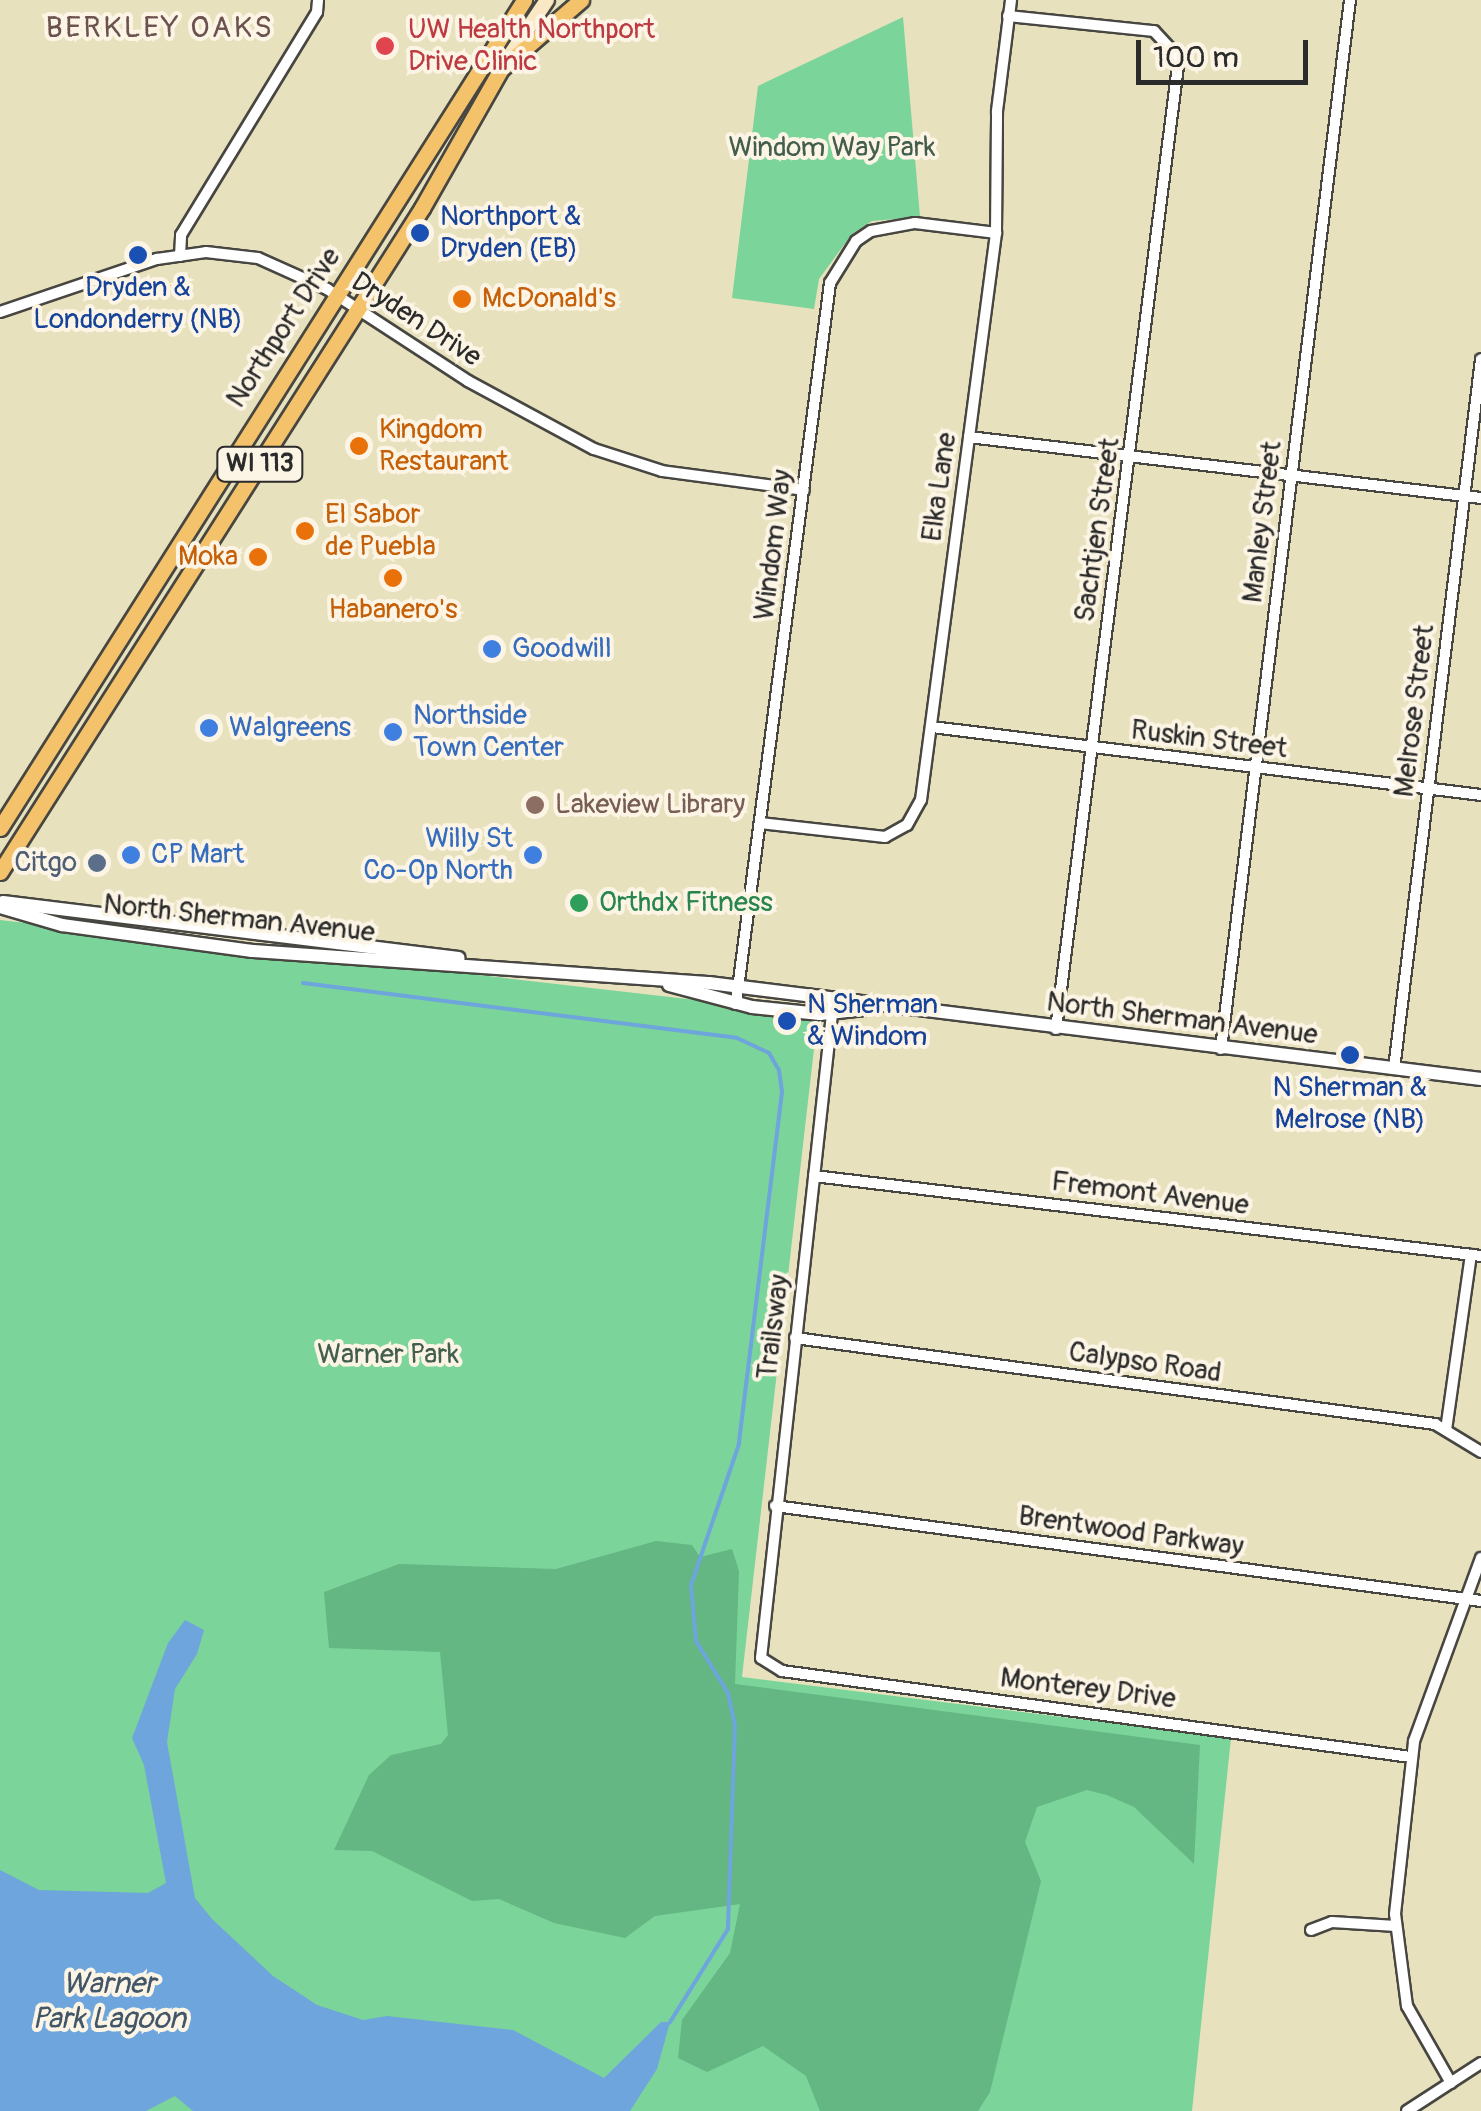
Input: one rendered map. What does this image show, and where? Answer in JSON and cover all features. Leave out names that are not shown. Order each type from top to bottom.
[{"type":"main road","points":[[501,70],[547,0]]},
{"type":"main road","name":"WI 113","points":[[501,70],[581,0]]},
{"type":"main road","name":"Northport Drive","points":[[0,828],[521,3]]},
{"type":"main road","name":"Northport Drive","points":[[0,872],[357,310],[501,70]]},
{"type":"main road","points":[[162,617],[165,565]]},
{"type":"street","points":[[180,256],[181,235],[317,12],[318,0]]},
{"type":"street","name":"Elka Lane","points":[[760,823],[874,838],[894,833],[918,810],[996,233],[997,111],[1010,0]]},
{"type":"street","name":"Manley Street","points":[[1221,1049],[1350,0]]},
{"type":"street","name":"Sachtjen Street","points":[[1008,16],[1142,29],[1167,39],[1180,72],[1056,1030]]},
{"type":"street","name":"Windom Way","points":[[736,1004],[830,283],[856,241],[883,228],[916,223],[996,233]]},
{"type":"street","name":"Dryden Drive","points":[[0,312],[180,256],[258,258],[335,295],[550,429],[594,449],[662,471],[804,490]]},
{"type":"street","name":"Melrose Street","points":[[1394,1069],[1481,358]]},
{"type":"street","points":[[969,437],[1481,498]]},
{"type":"street","name":"Ruskin Street","points":[[932,727],[1481,795]]},
{"type":"street","name":"North Sherman Avenue","points":[[0,905],[62,925],[252,951],[476,962],[664,983],[738,986],[833,1006]]},
{"type":"street","name":"North Sherman Avenue","points":[[0,905],[435,952],[476,962]]},
{"type":"street","name":"North Sherman Avenue","points":[[664,983],[736,1004],[877,1007],[1481,1080]]},
{"type":"street","name":"Trailsway","points":[[763,1659],[776,1506],[833,1006]]},
{"type":"street","name":"Fremont Avenue","points":[[814,1176],[1476,1256]]},
{"type":"street","points":[[1446,1430],[1476,1256]]},
{"type":"street","name":"Calypso Road","points":[[795,1338],[1378,1415],[1446,1430],[1481,1452]]},
{"type":"street","name":"Brentwood Parkway","points":[[776,1506],[1481,1601]]},
{"type":"street","points":[[1450,2082],[1408,2006],[1396,1926],[1411,1758],[1462,1599],[1481,1558]]},
{"type":"street","name":"Monterey Drive","points":[[763,1659],[782,1670],[1411,1758]]},
{"type":"street","points":[[1311,1930],[1332,1922],[1396,1926]]},
{"type":"street","points":[[1407,2111],[1481,2063]]},
{"type":"green space","name":"Windom Way Park","points":[[903,17],[920,217],[872,221],[852,234],[819,279],[814,309],[732,298],[758,86]]},
{"type":"green space","name":"Warner Park","points":[[0,920],[818,1014],[742,1677],[1231,1738],[1192,2111],[0,2111]]},
{"type":"green space","points":[[656,1541],[692,1545],[700,1557],[732,1549],[739,1571],[735,1684],[1200,1745],[1194,1864],[1134,1807],[1107,1795],[1087,1790],[1037,1807],[1025,1842],[1041,1881],[990,2092],[978,2111],[820,2111],[806,2076],[763,2046],[707,2072],[678,2058],[682,2020],[730,1953],[740,1904],[655,1916],[625,1938],[554,1923],[499,1899],[472,1901],[372,1851],[334,1850],[369,1775],[391,1755],[441,1744],[448,1735],[440,1652],[329,1648],[324,1592],[399,1564],[556,1569]]},
{"type":"water","name":"Warner Park Lagoon","points":[[185,1620],[204,1630],[197,1654],[175,1689],[167,1742],[195,1898],[212,1919],[273,1976],[317,2005],[363,2020],[387,2016],[513,2030],[604,2078],[661,2022],[670,2022],[657,2069],[630,2111],[193,2111],[175,2096],[146,2111],[0,2111],[0,1870],[39,1890],[148,1893],[166,1883],[144,1765],[132,1738],[168,1643]]},
{"type":"waterway","points":[[303,983],[737,1038],[769,1053],[779,1070],[782,1092],[739,1444],[691,1585],[696,1641],[728,1693],[735,1726],[728,1929],[670,2022]]},
{"type":"place","name":"UW Health Northport Drive Clinic","points":[[385,46]]},
{"type":"place","name":"Northport & Dryden (EB)","points":[[420,233]]},
{"type":"place","name":"Dryden & Londonderry (NB)","points":[[138,255]]},
{"type":"place","name":"McDonald's","points":[[462,299]]},
{"type":"place","name":"Kingdom Restaurant","points":[[359,446]]},
{"type":"place","name":"El Sabor de Puebla","points":[[305,531]]},
{"type":"place","name":"Moka","points":[[258,557]]},
{"type":"place","name":"Habanero's","points":[[393,578]]},
{"type":"place","name":"Goodwill","points":[[492,649]]},
{"type":"place","name":"Walgreens","points":[[209,728]]},
{"type":"place","name":"Northside Town Center","points":[[393,732]]},
{"type":"place","name":"Lakeview Library","points":[[535,805]]},
{"type":"place","name":"CP Mart","points":[[131,855]]},
{"type":"place","name":"Willy St Co-Op North","points":[[533,855]]},
{"type":"place","name":"Citgo","points":[[97,863]]},
{"type":"place","name":"Orthdx Fitness","points":[[579,903]]},
{"type":"place","name":"N Sherman & Windom","points":[[787,1021]]},
{"type":"place","name":"N Sherman & Melrose (NB)","points":[[1350,1055]]},
{"type":"district","name":"BERKLEY OAKS","points":[[160,28]]}]
